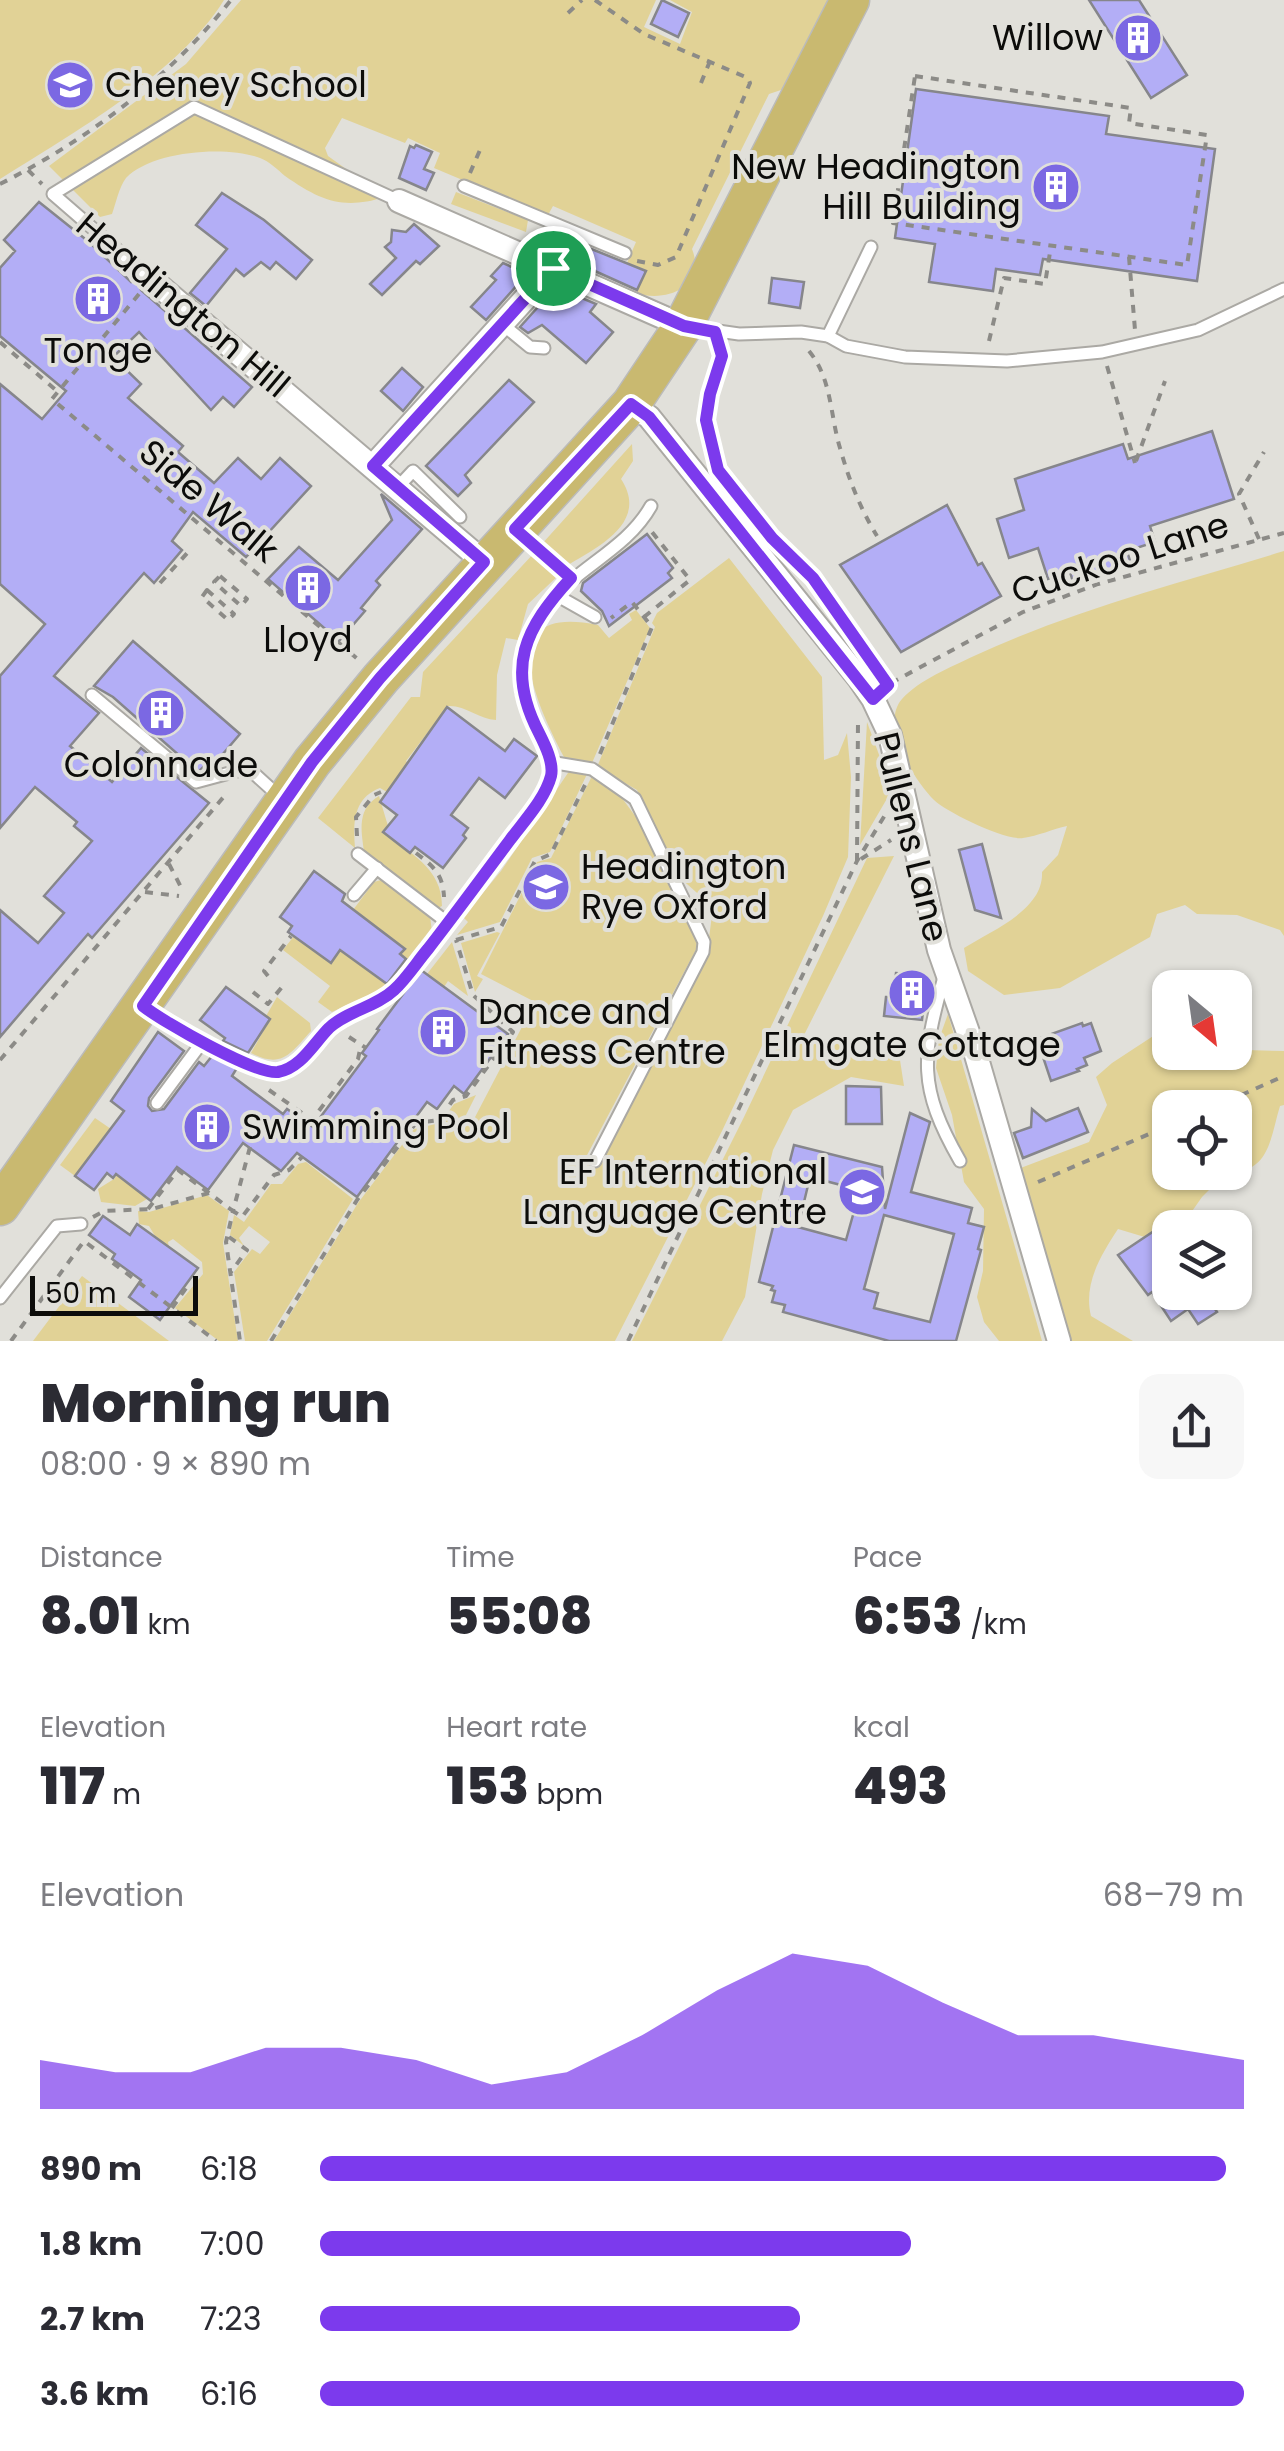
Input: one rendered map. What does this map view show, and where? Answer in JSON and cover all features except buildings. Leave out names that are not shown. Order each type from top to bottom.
[{"type":"main road","points":[[0,1206],[284,801],[364,697],[699,329],[812,70],[850,0]]},
{"type":"street","name":"Headington Hill","points":[[400,202],[699,329]]},
{"type":"street","points":[[373,466],[553,268]]},
{"type":"street","name":"Headington Hill","points":[[151,280],[484,562]]},
{"type":"street","name":"Pullens Lane","points":[[631,404],[649,417],[858,677],[890,735],[946,972],[976,1056],[1059,1341]]},
{"type":"lane","name":"Headington Hill","points":[[151,280],[53,194],[194,107],[400,202]]},
{"type":"lane","points":[[464,186],[625,253]]},
{"type":"lane","points":[[553,268],[566,229]]},
{"type":"lane","points":[[828,336],[871,247]]},
{"type":"lane","points":[[699,329],[793,332],[828,336],[846,346],[905,358],[1008,362],[1102,352],[1198,330],[1284,289]]},
{"type":"lane","points":[[502,324],[530,347],[544,348]]},
{"type":"lane","points":[[398,487],[413,472],[460,517]]},
{"type":"lane","points":[[143,1006],[203,1042],[259,1068],[279,1072],[306,1056],[331,1026],[393,991],[533,809],[552,774],[520,684],[529,635],[542,610],[571,578],[642,520],[651,506]]},
{"type":"lane","points":[[515,529],[571,578]]},
{"type":"lane","points":[[556,595],[594,617]]},
{"type":"lane","points":[[92,695],[196,782],[248,768],[284,801]]},
{"type":"lane","points":[[550,762],[592,769],[635,799],[704,942],[703,952],[595,1160]]},
{"type":"lane","points":[[358,854],[448,923]]},
{"type":"lane","points":[[354,895],[378,868]]},
{"type":"lane","points":[[946,972],[925,1068],[928,1090],[960,1160]]},
{"type":"lane","points":[[157,1104],[203,1042]]},
{"type":"lane","points":[[0,1298],[57,1226],[81,1224]]},
{"type":"path","points":[[0,184],[95,127],[144,91],[194,46],[232,0]]},
{"type":"path","points":[[568,13],[582,0]]},
{"type":"path","points":[[595,0],[644,34],[748,78],[750,83],[676,257],[668,263],[648,264],[625,253]]},
{"type":"path","points":[[701,83],[710,61]]},
{"type":"path","points":[[915,76],[1132,108],[1129,123],[1207,134],[1187,265],[1051,246],[894,223],[915,76]]},
{"type":"path","points":[[464,186],[480,150]]},
{"type":"path","points":[[984,361],[1004,278],[1045,284],[1051,246]]},
{"type":"path","points":[[1129,257],[1136,344]]},
{"type":"path","points":[[0,342],[57,391],[151,280]]},
{"type":"path","points":[[699,329],[722,356],[706,420],[718,470]]},
{"type":"path","points":[[793,332],[820,365],[856,500],[877,536]]},
{"type":"path","points":[[1102,352],[1135,462],[1164,381]]},
{"type":"path","name":"Side Walk","points":[[57,391],[52,400],[364,664]]},
{"type":"path","points":[[1260,539],[1239,494],[1264,452]]},
{"type":"path","points":[[642,520],[690,580],[644,616]]},
{"type":"path","name":"Cuckoo Lane","points":[[873,699],[888,685],[1023,612],[1098,584],[1284,533]]},
{"type":"path","points":[[160,584],[190,550]]},
{"type":"path","points":[[800,565],[837,613]]},
{"type":"path","points":[[220,576],[247,599],[241,606],[214,582],[220,576]]},
{"type":"path","points":[[208,590],[234,614],[228,620],[202,596],[208,590]]},
{"type":"path","points":[[857,861],[858,677]]},
{"type":"path","points":[[0,1060],[248,768]]},
{"type":"path","points":[[628,1341],[857,861],[903,784]]},
{"type":"path","points":[[358,854],[356,816],[374,794],[381,792]]},
{"type":"path","points":[[857,861],[913,826]]},
{"type":"path","points":[[145,892],[188,898],[169,863]]},
{"type":"path","points":[[268,976],[264,971],[291,936]]},
{"type":"path","points":[[271,1341],[357,1200],[416,1123],[439,1120],[453,1100],[466,1096],[514,1032],[473,995],[456,940]]},
{"type":"path","points":[[253,992],[268,1004],[282,987]]},
{"type":"path","points":[[259,1068],[263,1085],[312,1120],[358,1060],[361,1045]]},
{"type":"path","points":[[1252,1090],[1284,1076]]},
{"type":"path","points":[[1016,1192],[1152,1134]]},
{"type":"path","points":[[240,1341],[228,1236],[250,1147]]},
{"type":"path","points":[[148,1209],[178,1170],[242,1218],[274,1175],[289,1170],[302,1157]]},
{"type":"path","points":[[164,1188],[170,1204]]},
{"type":"path","points":[[81,1224],[104,1210],[148,1209],[209,1192]]},
{"type":"path","points":[[228,1236],[247,1250],[231,1272]]},
{"type":"path","points":[[11,1341],[84,1241],[216,1341]]},
{"type":"path","points":[[172,1308],[189,1284]]},
{"type":"shaded area","name":"Cheney School","points":[[0,0],[224,0],[180,53],[152,77],[91,122],[0,179]]},
{"type":"shaded area","points":[[241,0],[656,0],[644,27],[680,44],[692,12],[670,0],[837,0],[787,88],[769,94],[692,249],[694,273],[689,282],[671,293],[648,296],[636,293],[645,272],[627,263],[636,242],[553,206],[548,215],[543,214],[434,168],[440,153],[408,138],[405,143],[342,118],[325,148],[328,156],[385,197],[357,203],[333,201],[298,185],[260,158],[209,151],[170,156],[138,169],[126,178],[112,214],[100,217],[49,166],[186,64]]},
{"type":"shaded area","points":[[456,192],[528,220],[526,232],[451,204]]},
{"type":"shaded area","points":[[632,444],[633,461],[621,479],[629,509],[624,521],[604,542],[566,566],[541,545]]},
{"type":"shaded area","points":[[1284,551],[1284,936],[1280,930],[1237,915],[1197,914],[1185,905],[1157,914],[1150,937],[1060,988],[1004,995],[968,971],[964,948],[1026,908],[1035,897],[1042,872],[1058,855],[1067,826],[1015,838],[977,825],[934,800],[909,766],[897,737],[894,723],[902,699],[946,669],[1049,625]]},
{"type":"shaded area","points":[[535,552],[560,574],[528,604],[518,640],[506,638],[497,675],[496,720],[448,706],[387,792],[380,788],[364,798],[355,821],[355,848],[318,818],[411,697],[420,697],[423,672]]},
{"type":"shaded area","points":[[729,558],[822,677],[824,760],[838,755],[847,733],[851,777],[848,857],[722,1131],[615,1341],[274,1341],[358,1203],[414,1129],[440,1123],[454,1104],[476,1095],[466,1115],[474,1119],[535,1002],[481,974],[537,862],[551,858],[592,776],[619,794],[644,828],[699,944],[577,1174],[587,1161],[596,1166],[707,954],[713,907],[679,877],[637,790],[597,767],[655,627],[652,623],[657,613]]},
{"type":"shaded area","points":[[636,610],[650,628],[592,763],[564,757],[534,686],[532,643],[543,628],[564,622],[598,625],[609,638],[632,620],[629,614]]},
{"type":"shaded area","points":[[867,722],[892,790],[860,845]]},
{"type":"shaded area","points":[[570,770],[588,772],[550,852],[532,858],[500,922],[457,935],[468,922],[463,917],[501,871]]},
{"type":"shaded area","points":[[379,796],[388,826],[383,833],[430,871],[437,881],[442,906],[438,908],[364,851],[364,813]]},
{"type":"shaded area","points":[[894,856],[800,1043],[839,1042],[849,1050],[900,1060],[904,1086],[851,1077],[793,1110],[773,1150],[745,1297],[722,1341],[632,1341],[867,858]]},
{"type":"shaded area","points":[[381,880],[430,916],[432,932],[403,966],[396,961],[405,948],[353,910],[374,882]]},
{"type":"shaded area","points":[[500,933],[477,976],[483,979],[475,992],[461,943]]},
{"type":"shaded area","points":[[294,936],[327,941],[380,980],[390,969],[397,973],[384,988],[332,1012],[318,1002],[330,986],[283,950]]},
{"type":"shaded area","points":[[452,942],[468,996],[448,981],[444,987],[427,974]]},
{"type":"shaded area","points":[[277,997],[310,1023],[311,1031],[285,1057],[270,1060],[251,1053]]},
{"type":"shaded area","points":[[948,1014],[1042,1341],[999,1341],[984,1322],[977,1297],[983,1271],[984,1209],[964,1182],[952,1115],[936,1068],[939,1039]]},
{"type":"shaded area","points":[[1152,1037],[1152,1070],[1252,1070],[1252,1050],[1284,1051],[1284,1105],[1280,1106],[1267,1149],[1252,1166],[1252,1090],[1152,1090],[1152,1190],[1209,1190],[1193,1210],[1152,1210],[1152,1239],[1118,1229],[1105,1249],[1089,1293],[1091,1316],[1133,1341],[1069,1341],[1018,1169],[1089,1142],[1107,1105],[1096,1077]]},
{"type":"shaded area","points":[[95,1118],[111,1129],[75,1176],[60,1165]]},
{"type":"shaded area","points":[[306,1162],[353,1199],[267,1341],[245,1341],[234,1272],[252,1249],[260,1254],[270,1242],[249,1226],[239,1238],[244,1246],[230,1235],[234,1215],[244,1222],[271,1184],[282,1184],[298,1164]]},
{"type":"shaded area","points":[[126,1164],[150,1170],[136,1190],[147,1199],[135,1206],[101,1202],[98,1189],[114,1179]]},
{"type":"shaded area","points":[[207,1195],[229,1211],[223,1243],[238,1341],[219,1341],[175,1308],[203,1274],[202,1262],[173,1239],[168,1242],[169,1247],[149,1226],[139,1224],[138,1211],[149,1212]]},
{"type":"shaded area","points":[[82,1276],[169,1341],[33,1341]]},
{"type":"place","name":"Willow","points":[[1138,38]]},
{"type":"place","name":"Cheney School","points":[[70,85]]},
{"type":"place","name":"New Headington Hill Building","points":[[1056,187]]},
{"type":"place","name":"Tonge","points":[[98,299]]},
{"type":"place","name":"Lloyd","points":[[308,588]]},
{"type":"place","name":"Colonnade","points":[[161,713]]},
{"type":"place","name":"Headington Rye Oxford","points":[[546,887]]},
{"type":"place","name":"Elmgate Cottage","points":[[912,993]]},
{"type":"place","name":"Dance and Fitness Centre","points":[[443,1032]]},
{"type":"place","name":"Swimming Pool","points":[[207,1127]]},
{"type":"place","name":"EF International Language Centre","points":[[862,1192]]},
{"type":"route","points":[[553,268],[684,326],[715,332],[722,356],[706,420],[718,470],[772,538],[813,578],[888,685],[873,699],[649,417],[631,404],[515,529],[571,578],[542,610],[523,658],[520,684],[526,709],[550,762],[552,774],[545,788],[456,914],[393,991],[331,1026],[306,1056],[279,1072],[259,1068],[164,1022],[143,1006],[312,762],[380,678],[484,562],[373,466],[553,268]]}]
